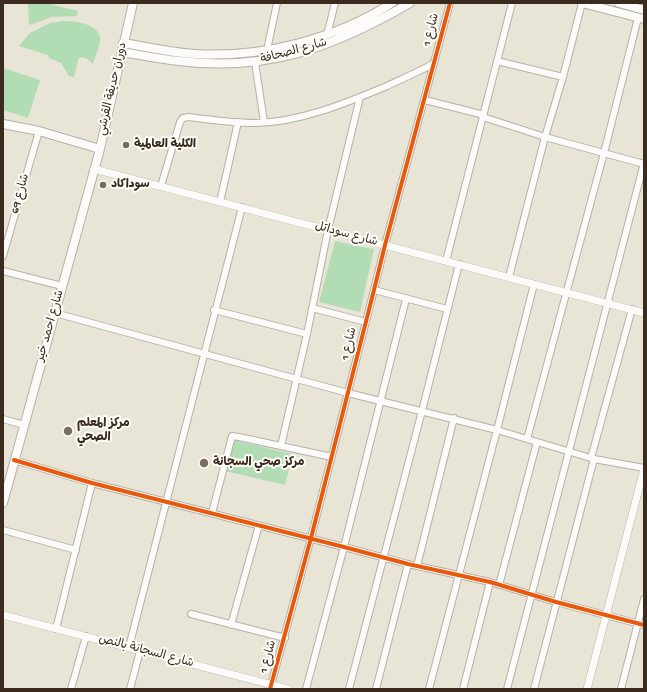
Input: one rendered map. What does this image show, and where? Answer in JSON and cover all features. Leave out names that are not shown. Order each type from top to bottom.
[{"type":"main road","name":"دوران حديقة القرشي","points":[[3,124],[38,131],[100,149],[133,3]]},
{"type":"main road","name":"شارع الصحافة","points":[[122,47],[197,54],[228,55],[254,53],[326,35],[377,12],[392,3]]},
{"type":"main road","name":"شارع الصحافة","points":[[122,47],[165,59],[196,63],[255,62],[306,51],[345,37],[378,22],[410,3]]},
{"type":"main road","points":[[582,3],[641,18]]},
{"type":"main road","points":[[619,3],[644,10]]},
{"type":"main road","name":"شارع احمد خير","points":[[3,503],[100,149]]},
{"type":"street","points":[[267,50],[277,3]]},
{"type":"street","points":[[326,35],[335,3]]},
{"type":"street","name":"شارع 1","points":[[270,687],[285,638],[332,457],[384,245],[425,100],[433,64],[450,3]]},
{"type":"street","points":[[446,261],[512,3]]},
{"type":"street","points":[[509,277],[545,136],[563,77],[582,3]]},
{"type":"street","points":[[527,439],[641,18]]},
{"type":"street","points":[[497,61],[563,77]]},
{"type":"street","points":[[255,62],[264,122]]},
{"type":"street","points":[[161,186],[181,120],[189,118],[238,122],[264,122],[287,120],[307,115],[360,97],[417,73],[433,64]]},
{"type":"street","points":[[281,446],[307,334],[328,230],[360,97]]},
{"type":"street","points":[[425,100],[604,153],[644,163],[568,450],[507,689]]},
{"type":"street","points":[[220,202],[238,122]]},
{"type":"street","name":"شارع 69","points":[[3,256],[38,131]]},
{"type":"street","name":"شارع سوداتل","points":[[94,169],[644,313]]},
{"type":"street","points":[[129,647],[167,502],[214,310],[242,207]]},
{"type":"street","points":[[349,689],[459,264]]},
{"type":"street","points":[[3,271],[62,286]]},
{"type":"street","points":[[429,689],[534,284]]},
{"type":"street","points":[[374,290],[447,309]]},
{"type":"street","points":[[306,689],[344,547],[406,299]]},
{"type":"street","points":[[312,308],[366,322]]},
{"type":"street","points":[[534,689],[632,309]]},
{"type":"street","points":[[214,310],[307,334]]},
{"type":"street","points":[[55,313],[348,393],[454,418],[593,458],[644,469],[587,689]]},
{"type":"street","points":[[3,418],[24,424]]},
{"type":"street","points":[[417,566],[454,418]]},
{"type":"street","points":[[212,513],[232,436],[332,457]]},
{"type":"street","points":[[499,585],[537,442]]},
{"type":"street","points":[[14,460],[92,483],[408,564],[490,582],[556,602],[641,624]]},
{"type":"street","points":[[56,629],[92,483]]},
{"type":"street","points":[[231,625],[259,525]]},
{"type":"street","points":[[3,530],[76,550]]},
{"type":"street","points":[[376,689],[408,564]]},
{"type":"street","points":[[462,689],[490,582]]},
{"type":"street","points":[[621,689],[641,624],[644,599]]},
{"type":"street","points":[[191,614],[285,638]]},
{"type":"street","name":"شارع السجانة بالنص","points":[[3,615],[129,647],[270,687],[288,689]]},
{"type":"street","points":[[71,689],[86,636]]},
{"type":"street","points":[[130,689],[140,651]]},
{"type":"green space","points":[[28,3],[48,3],[78,11],[77,16],[51,17],[29,25]]},
{"type":"green space","points":[[63,21],[79,22],[94,28],[100,36],[99,45],[93,64],[86,58],[79,57],[74,77],[69,76],[61,63],[49,58],[48,55],[19,46],[30,33],[50,23]]},
{"type":"green space","points":[[3,68],[40,80],[28,118],[3,110]]},
{"type":"green space","points":[[335,241],[374,249],[360,312],[319,302]]},
{"type":"green space","points":[[233,440],[293,454],[285,485],[225,471]]},
{"type":"cycle path","points":[[270,689],[311,538],[385,245],[450,3]]},
{"type":"cycle path","points":[[14,460],[92,483],[408,564],[490,582],[556,602],[644,625]]},
{"type":"place","name":"الكلية العالمية","points":[[126,145]]},
{"type":"place","name":"سوداكاد","points":[[103,185]]},
{"type":"place","name":"مركز المعلم الصحي","points":[[68,431]]},
{"type":"place","name":"مركز صحي السجانة","points":[[204,463]]}]
